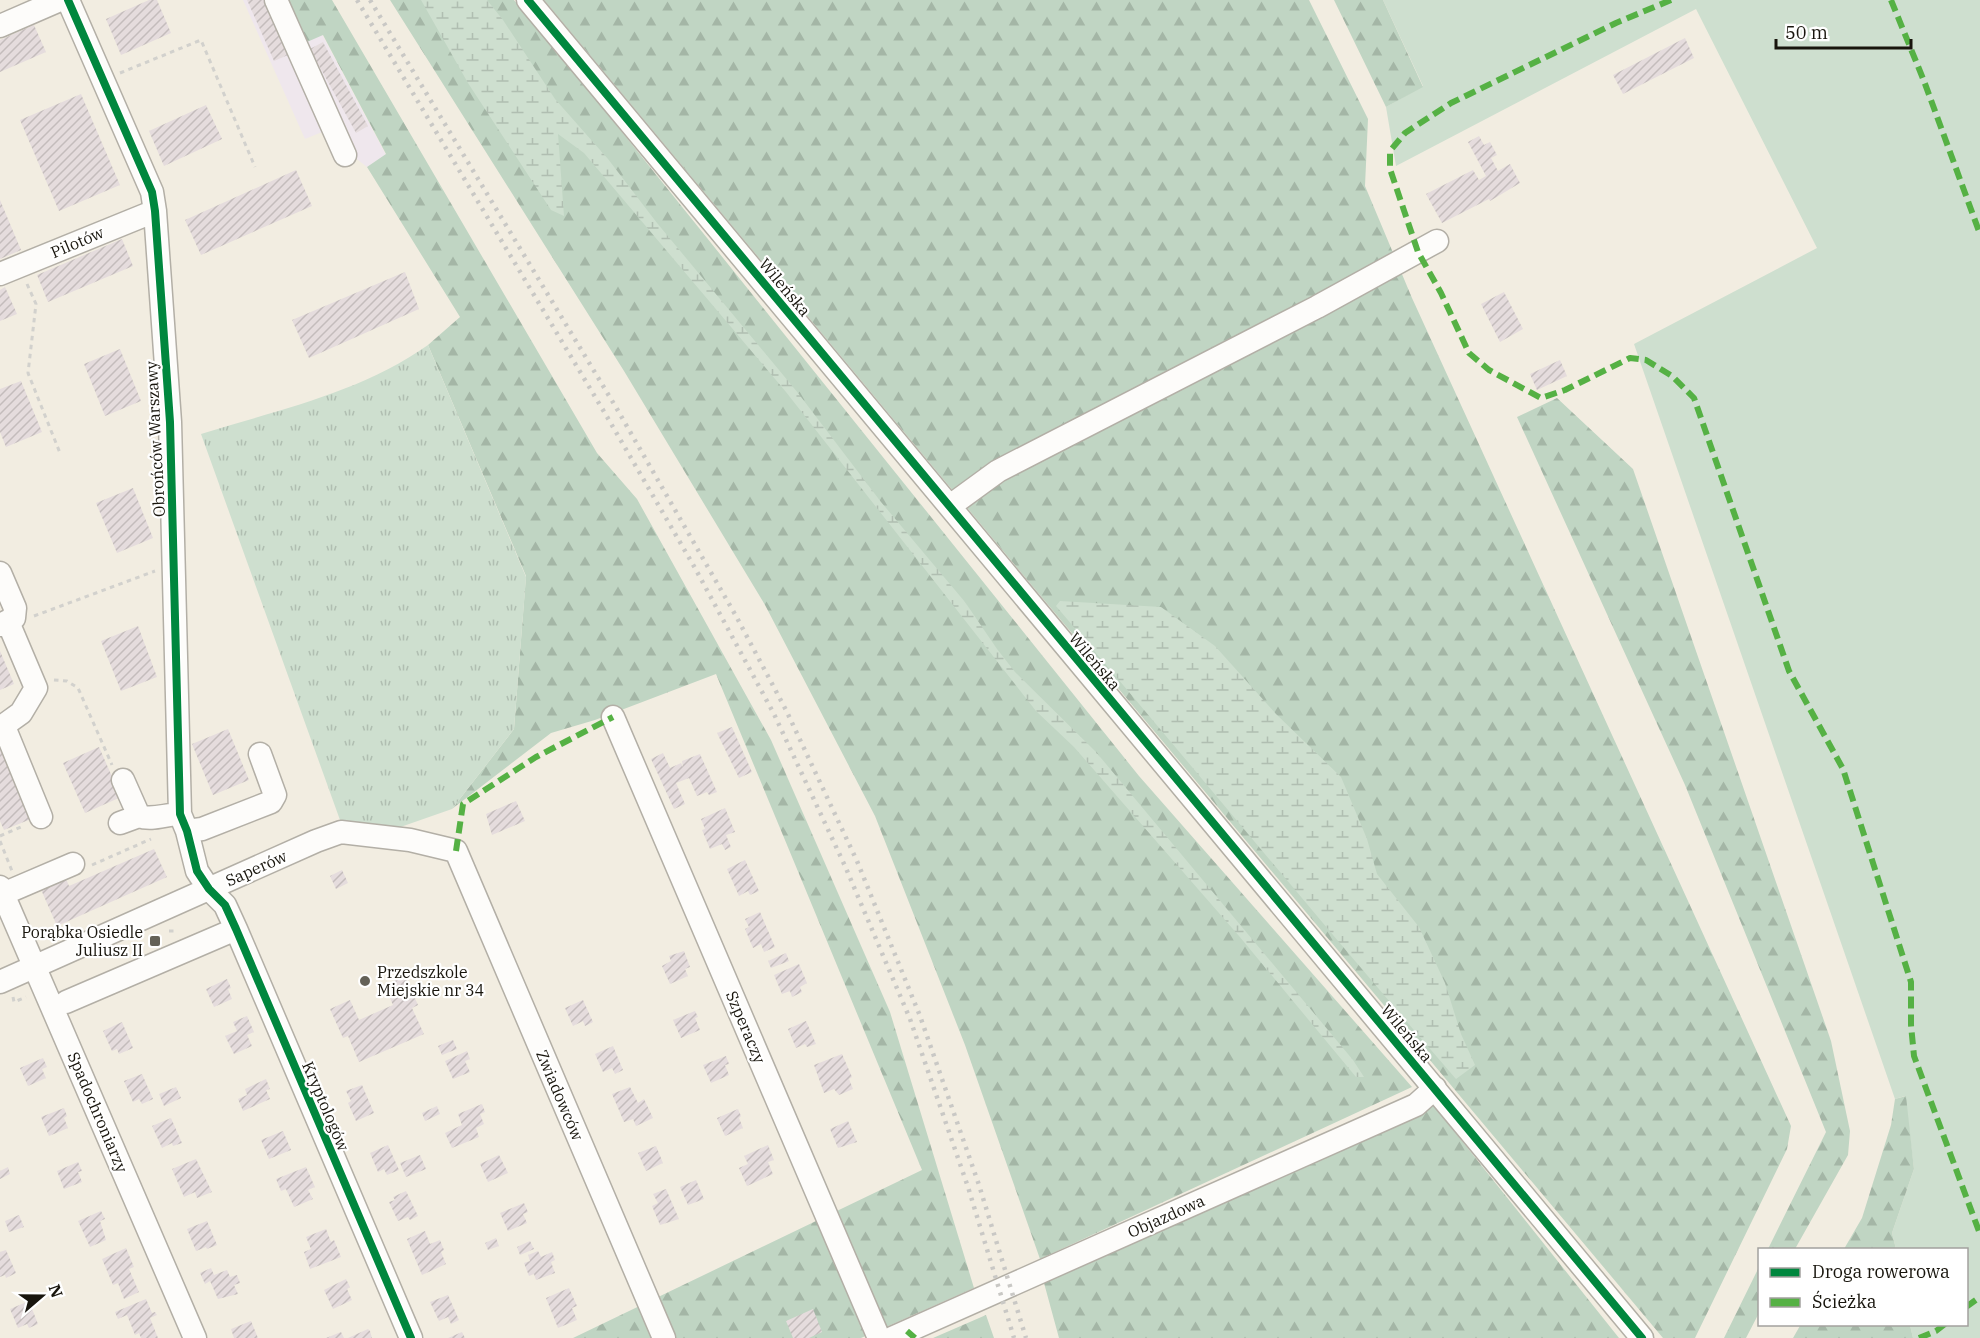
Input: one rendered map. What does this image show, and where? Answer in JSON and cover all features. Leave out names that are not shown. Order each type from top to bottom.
[{"type":"street","points":[[2,20],[60,0]]},
{"type":"street","name":"Obrońców Warszawy","points":[[68,0],[152,192],[155,210],[170,422],[184,823],[197,871],[209,889]]},
{"type":"street","points":[[276,0],[345,155]]},
{"type":"street","name":"Wileńska","points":[[528,0],[1642,1338]]},
{"type":"street","name":"Pilotów","points":[[10,270],[155,210]]},
{"type":"street","points":[[950,506],[998,471],[1317,307],[1437,241]]},
{"type":"street","points":[[0,573],[15,608],[7,622],[36,688],[21,713],[7,723],[4,729],[41,817]]},
{"type":"street","name":"Szperaczy","points":[[613,717],[879,1338]]},
{"type":"street","points":[[123,780],[129,819],[147,819],[170,814],[184,823],[202,829],[271,802],[275,795],[260,754]]},
{"type":"street","name":"Saperów","points":[[0,982],[341,832],[410,840],[456,851]]},
{"type":"street","name":"Zwiadowców","points":[[456,851],[664,1338]]},
{"type":"street","points":[[2,890],[73,864]]},
{"type":"street","name":"Kryptologów","points":[[209,889],[225,905],[236,928],[411,1338]]},
{"type":"street","name":"Spadochroniarzy","points":[[2,890],[195,1338]]},
{"type":"street","points":[[66,1002],[236,928]]},
{"type":"street","name":"Objazdowa","points":[[892,1338],[1416,1105],[1435,1088]]},
{"type":"path","points":[[103,80],[201,40],[255,167]]},
{"type":"path","points":[[10,270],[36,304],[28,373],[60,453]]},
{"type":"path","points":[[7,622],[31,617],[159,570]]},
{"type":"path","points":[[36,688],[54,680],[67,681],[78,687],[118,778],[123,780]]},
{"type":"path","points":[[0,836],[41,817]]},
{"type":"path","points":[[73,864],[81,870],[154,838]]},
{"type":"shaded area","points":[[243,0],[287,0],[322,34],[386,155],[367,167],[322,132],[305,139]]},
{"type":"green space","points":[[287,0],[332,0],[597,453],[637,499],[771,740],[890,1012],[974,1288],[861,1338],[573,1338],[922,1170],[716,674],[595,720],[551,733],[452,809],[514,729],[526,576],[428,345],[460,317],[367,167],[386,154],[323,35],[307,42]]},
{"type":"green space","points":[[390,0],[514,0],[1139,776],[1412,1087],[1040,1259],[965,1045],[875,816],[765,605],[624,371]]},
{"type":"green space","points":[[421,0],[487,0],[503,20],[555,99],[608,159],[657,223],[798,393],[881,502],[965,602],[1015,672],[1096,752],[1353,1060],[1364,1077],[1356,1077],[1239,936],[1074,747],[1036,711],[786,392],[584,153],[558,134],[564,216],[551,210],[468,83]]},
{"type":"green space","points":[[544,0],[1309,0],[1368,119],[1365,186],[1412,298],[1791,1126],[1787,1149],[1695,1338],[1663,1338]]},
{"type":"green space","points":[[1334,0],[1383,0],[1423,87],[1386,107]]},
{"type":"green space","points":[[1383,0],[1980,0],[1980,1338],[1913,1338],[1910,1326],[1968,1326],[1968,1248],[1896,1248],[1892,1233],[1914,1169],[1905,1096],[1895,1099],[1634,344],[1817,248],[1696,9],[1396,166],[1386,107],[1423,86]]},
{"type":"green space","points":[[428,345],[526,577],[514,729],[452,809],[349,845],[201,434],[319,398],[376,375]]},
{"type":"green space","points":[[1557,398],[1633,469],[1831,1041],[1850,1131],[1848,1155],[1796,1248],[1768,1248],[1826,1132],[1685,785],[1517,417]]},
{"type":"green space","points":[[1060,601],[1161,607],[1215,646],[1276,714],[1341,777],[1367,839],[1377,874],[1419,927],[1445,983],[1461,1034],[1475,1065],[1456,1079],[1056,606]]},
{"type":"green space","points":[[1906,1096],[1914,1169],[1892,1233],[1896,1248],[1845,1248],[1862,1218],[1891,1125],[1895,1099]]},
{"type":"green space","points":[[1434,1106],[1619,1338],[1059,1338],[1044,1283]]},
{"type":"green space","points":[[1758,1269],[1758,1315],[1746,1338],[1724,1338]]},
{"type":"green space","points":[[986,1315],[994,1338],[933,1338]]},
{"type":"green space","points":[[1800,1326],[1910,1326],[1913,1338],[1793,1338]]},
{"type":"building","points":[[149,0],[157,0],[171,33],[121,55],[106,19]]},
{"type":"building","points":[[247,0],[263,0],[288,55],[274,61]]},
{"type":"building","points":[[34,25],[46,52],[0,72],[0,40]]},
{"type":"building","points":[[1685,38],[1694,58],[1623,94],[1613,75]]},
{"type":"building","points":[[323,42],[368,126],[356,133],[310,49]]},
{"type":"building","points":[[81,94],[120,185],[59,211],[20,120]]},
{"type":"building","points":[[206,105],[222,139],[164,166],[149,131]]},
{"type":"building","points":[[1479,136],[1484,145],[1490,142],[1497,155],[1491,158],[1498,171],[1510,164],[1520,183],[1490,201],[1489,199],[1442,223],[1426,194],[1473,170],[1479,180],[1486,176],[1468,142]]},
{"type":"building","points":[[296,170],[312,206],[201,255],[185,220]]},
{"type":"building","points":[[0,200],[21,250],[0,259]]},
{"type":"building","points":[[122,239],[133,266],[48,302],[37,275]]},
{"type":"building","points":[[405,272],[419,309],[309,358],[292,320]]},
{"type":"building","points":[[5,287],[17,314],[0,321],[0,290]]},
{"type":"building","points":[[1504,292],[1523,329],[1500,342],[1481,304]]},
{"type":"building","points":[[120,349],[141,401],[105,416],[84,364]]},
{"type":"building","points":[[1560,360],[1567,376],[1537,390],[1530,374]]},
{"type":"building","points":[[21,381],[42,432],[6,447],[0,432],[0,389]]},
{"type":"building","points":[[133,488],[153,538],[117,553],[96,503]]},
{"type":"building","points":[[138,626],[157,677],[121,691],[101,641]]},
{"type":"building","points":[[0,651],[14,684],[0,690]]},
{"type":"building","points":[[732,727],[752,772],[739,778],[717,733]]},
{"type":"building","points":[[228,729],[249,780],[213,795],[192,744]]},
{"type":"building","points":[[99,747],[121,797],[85,813],[63,763]]},
{"type":"building","points":[[0,748],[31,819],[4,830],[0,821]]},
{"type":"building","points":[[663,753],[670,768],[681,763],[683,767],[682,761],[700,754],[717,792],[709,795],[707,792],[697,796],[689,778],[676,783],[685,804],[674,809],[651,759]]},
{"type":"building","points":[[516,801],[525,821],[492,835],[486,814]]},
{"type":"building","points":[[725,808],[735,832],[726,835],[731,847],[725,850],[722,844],[710,849],[702,830],[705,829],[701,819]]},
{"type":"building","points":[[154,849],[167,877],[57,926],[39,885],[64,874],[69,886]]},
{"type":"building","points":[[745,860],[759,891],[750,895],[748,891],[739,896],[727,869]]},
{"type":"building","points":[[342,870],[348,883],[336,889],[330,876]]},
{"type":"building","points":[[760,912],[775,947],[764,952],[761,944],[753,948],[745,929],[749,927],[745,919]]},
{"type":"building","points":[[684,951],[690,967],[685,969],[688,976],[670,984],[662,966],[671,961],[669,956]]},
{"type":"building","points":[[786,953],[789,961],[771,968],[768,961]]},
{"type":"building","points":[[799,964],[807,983],[800,987],[802,992],[792,997],[790,991],[782,994],[774,975]]},
{"type":"building","points":[[405,976],[418,1005],[412,1008],[424,1034],[359,1062],[348,1036],[343,1038],[330,1009],[350,1000],[359,1020],[393,1005],[384,985]]},
{"type":"building","points":[[227,979],[232,999],[214,1007],[206,989]]},
{"type":"building","points":[[583,1000],[593,1022],[585,1026],[583,1021],[573,1026],[565,1008]]},
{"type":"building","points":[[695,1011],[700,1030],[681,1038],[673,1020]]},
{"type":"building","points":[[247,1016],[254,1032],[247,1035],[252,1046],[234,1054],[225,1036],[237,1031],[233,1022]]},
{"type":"building","points":[[806,1021],[816,1044],[807,1047],[805,1044],[796,1048],[788,1029]]},
{"type":"building","points":[[122,1022],[133,1048],[119,1054],[117,1049],[112,1051],[103,1031]]},
{"type":"building","points":[[453,1040],[457,1049],[442,1055],[438,1046]]},
{"type":"building","points":[[613,1046],[623,1070],[615,1074],[612,1068],[603,1072],[595,1054]]},
{"type":"building","points":[[467,1051],[470,1059],[465,1061],[470,1072],[453,1079],[445,1061]]},
{"type":"building","points":[[842,1054],[852,1077],[849,1079],[853,1089],[839,1095],[834,1089],[824,1093],[814,1065]]},
{"type":"building","points":[[726,1056],[729,1064],[725,1065],[729,1075],[711,1083],[703,1065]]},
{"type":"building","points":[[43,1058],[47,1067],[42,1069],[46,1078],[28,1086],[20,1068]]},
{"type":"building","points":[[142,1074],[153,1099],[142,1104],[139,1099],[133,1102],[124,1081]]},
{"type":"building","points":[[266,1079],[270,1089],[266,1090],[270,1099],[243,1111],[238,1099],[247,1095],[245,1089]]},
{"type":"building","points":[[362,1085],[374,1113],[356,1121],[348,1103],[351,1101],[346,1091]]},
{"type":"building","points":[[176,1087],[181,1098],[164,1106],[159,1094]]},
{"type":"building","points":[[630,1087],[638,1103],[644,1099],[653,1118],[636,1126],[633,1119],[624,1122],[612,1094]]},
{"type":"building","points":[[482,1104],[485,1112],[480,1114],[484,1124],[476,1128],[479,1137],[452,1148],[445,1133],[462,1125],[458,1114]]},
{"type":"building","points":[[437,1106],[440,1114],[425,1121],[422,1113]]},
{"type":"building","points":[[64,1108],[67,1116],[64,1118],[68,1128],[49,1136],[41,1117]]},
{"type":"building","points":[[738,1109],[743,1128],[725,1136],[717,1118]]},
{"type":"building","points":[[171,1118],[182,1143],[173,1146],[172,1143],[162,1148],[152,1126]]},
{"type":"building","points":[[848,1121],[857,1142],[838,1148],[830,1129]]},
{"type":"building","points":[[283,1131],[291,1150],[269,1159],[261,1140]]},
{"type":"building","points":[[388,1145],[399,1170],[387,1175],[384,1169],[378,1172],[370,1153]]},
{"type":"building","points":[[768,1145],[774,1160],[768,1162],[773,1174],[747,1186],[739,1168],[748,1164],[744,1156]]},
{"type":"building","points":[[656,1146],[663,1163],[646,1171],[638,1153]]},
{"type":"building","points":[[420,1155],[426,1169],[406,1177],[400,1163]]},
{"type":"building","points":[[499,1155],[508,1173],[488,1182],[480,1164]]},
{"type":"building","points":[[196,1159],[212,1192],[197,1198],[195,1192],[184,1197],[172,1169]]},
{"type":"building","points":[[78,1162],[82,1171],[78,1172],[82,1182],[64,1189],[57,1171]]},
{"type":"building","points":[[8,1167],[10,1174],[0,1179],[0,1171]]},
{"type":"building","points":[[306,1167],[315,1187],[308,1190],[313,1199],[294,1207],[286,1189],[281,1191],[276,1179]]},
{"type":"building","points":[[696,1180],[704,1199],[688,1205],[680,1187]]},
{"type":"building","points":[[666,1189],[679,1219],[660,1225],[652,1206],[658,1203],[653,1194]]},
{"type":"building","points":[[406,1191],[418,1216],[410,1220],[408,1217],[398,1221],[389,1202],[395,1200],[393,1197]]},
{"type":"building","points":[[524,1203],[528,1212],[523,1214],[527,1223],[508,1231],[500,1213]]},
{"type":"building","points":[[101,1211],[105,1219],[100,1221],[106,1240],[90,1247],[78,1221]]},
{"type":"building","points":[[19,1215],[24,1227],[9,1232],[5,1221]]},
{"type":"building","points":[[207,1221],[217,1245],[196,1251],[187,1229]]},
{"type":"building","points":[[326,1229],[331,1242],[334,1240],[341,1257],[310,1269],[304,1252],[311,1249],[306,1237]]},
{"type":"building","points":[[425,1231],[430,1244],[440,1240],[444,1250],[441,1252],[446,1264],[422,1275],[407,1239]]},
{"type":"building","points":[[496,1238],[499,1246],[488,1250],[485,1243]]},
{"type":"building","points":[[530,1241],[534,1249],[520,1255],[517,1247]]},
{"type":"building","points":[[126,1248],[134,1267],[129,1269],[139,1292],[124,1299],[118,1283],[113,1285],[102,1259]]},
{"type":"building","points":[[6,1250],[16,1273],[6,1278],[5,1275],[0,1277],[0,1252]]},
{"type":"building","points":[[538,1251],[541,1257],[552,1252],[555,1260],[551,1262],[555,1273],[536,1280],[534,1274],[529,1276],[524,1263],[530,1261],[528,1255]]},
{"type":"building","points":[[211,1268],[214,1275],[227,1270],[230,1277],[237,1275],[240,1283],[234,1285],[238,1294],[218,1299],[210,1281],[205,1284],[200,1273]]},
{"type":"building","points":[[346,1279],[352,1300],[333,1309],[324,1290]]},
{"type":"building","points":[[569,1288],[577,1306],[572,1308],[577,1320],[558,1328],[546,1298]]},
{"type":"building","points":[[448,1295],[459,1320],[451,1324],[448,1317],[439,1321],[430,1302]]},
{"type":"building","points":[[146,1299],[152,1313],[155,1312],[157,1315],[150,1318],[158,1338],[141,1338],[139,1333],[135,1335],[127,1315],[118,1319],[115,1312]]},
{"type":"building","points":[[29,1301],[38,1324],[29,1328],[27,1324],[18,1328],[10,1309]]},
{"type":"building","points":[[813,1309],[822,1332],[809,1338],[793,1338],[786,1321]]},
{"type":"building","points":[[251,1321],[258,1338],[234,1338],[231,1329]]},
{"type":"building","points":[[368,1329],[372,1338],[348,1338]]},
{"type":"building","points":[[341,1332],[344,1338],[326,1338]]},
{"type":"building","points":[[462,1332],[465,1338],[448,1338]]},
{"type":"railway","points":[[357,0],[606,415],[695,568],[774,714],[845,866],[910,1019],[968,1187],[1014,1338]]},
{"type":"railway","points":[[370,0],[617,409],[736,616],[786,710],[857,861],[920,1016],[979,1185],[1026,1338]]},
{"type":"marked path","points":[[1671,0],[1616,23],[1451,103],[1405,133],[1390,151],[1390,169],[1418,252],[1441,293],[1469,353],[1489,370],[1541,398],[1565,390],[1630,358],[1646,360],[1672,376],[1694,398],[1789,671],[1843,769],[1911,982],[1914,1056],[1980,1234]]},
{"type":"marked path","points":[[1891,0],[1924,81],[1980,234]]},
{"type":"marked path","points":[[456,851],[463,804],[536,757],[613,717]]},
{"type":"marked path","points":[[1968,1306],[1980,1297]]},
{"type":"marked path","points":[[1919,1338],[1942,1326]]},
{"type":"marked path","points":[[907,1331],[915,1338]]},
{"type":"cycle path","points":[[68,0],[152,192],[155,211],[170,422],[180,814],[187,831],[197,871],[209,889],[225,905],[236,929],[411,1338]]},
{"type":"cycle path","points":[[528,0],[1642,1338]]},
{"type":"place","name":"Porąbka Osiedle Juliusz II","points":[[155,941]]},
{"type":"place","name":"Przedszkole Miejskie nr 34","points":[[365,981]]}]
